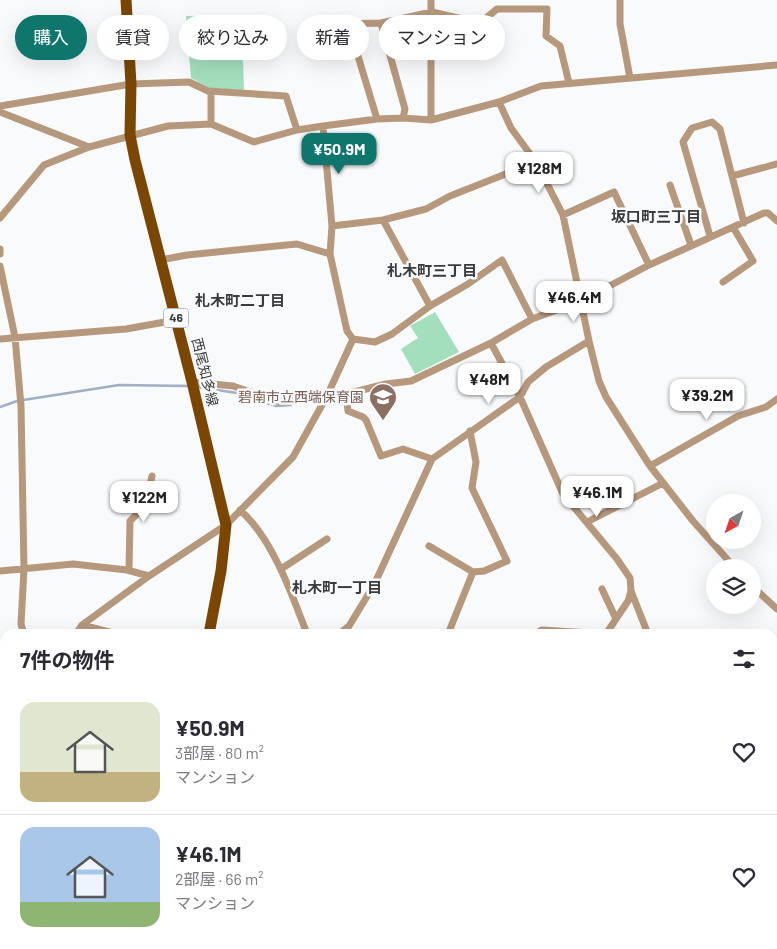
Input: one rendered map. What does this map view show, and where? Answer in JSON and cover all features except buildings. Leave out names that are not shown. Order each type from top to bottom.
[{"type":"main road","name":"西尾知多線","points":[[126,0],[130,84],[130,135],[226,525],[221,571],[210,629]]},
{"type":"street","points":[[430,120],[431,0]]},
{"type":"street","points":[[620,0],[620,24],[630,78]]},
{"type":"street","points":[[417,15],[432,12],[480,23],[496,9],[547,8],[546,36],[560,46],[569,83]]},
{"type":"street","points":[[359,60],[376,119]]},
{"type":"street","points":[[391,60],[405,110],[403,118]]},
{"type":"street","points":[[0,218],[44,166],[89,147],[168,126],[211,124],[254,142],[297,130],[376,119],[430,120],[499,102],[541,86],[777,65]]},
{"type":"street","points":[[0,106],[130,84],[188,82],[211,92],[286,96],[297,130]]},
{"type":"street","points":[[211,92],[211,124]]},
{"type":"street","points":[[499,102],[511,128],[536,162],[563,215],[589,341],[599,381],[606,397],[650,466],[694,522],[727,559]]},
{"type":"street","points":[[0,112],[89,147]]},
{"type":"street","points":[[710,236],[683,142],[692,128],[712,122],[720,129],[744,223]]},
{"type":"street","points":[[324,126],[332,226],[330,254],[347,331],[353,339],[376,342],[392,334],[430,306],[468,284],[502,260],[532,319]]},
{"type":"street","points":[[332,226],[383,220],[426,209],[450,196],[536,162]]},
{"type":"street","points":[[732,176],[777,164]]},
{"type":"street","points":[[670,185],[691,245]]},
{"type":"street","points":[[563,215],[614,192],[649,265]]},
{"type":"street","points":[[192,382],[233,386],[280,402],[346,394],[386,384],[411,381],[491,343],[532,319],[581,301],[649,265],[710,236],[768,213],[777,221]]},
{"type":"street","points":[[383,220],[430,306]]},
{"type":"street","points":[[723,282],[753,261],[733,227]]},
{"type":"street","points":[[160,260],[187,255],[297,244],[330,254]]},
{"type":"street","points":[[0,249],[0,254]]},
{"type":"street","points":[[0,266],[15,337],[21,406],[24,569],[21,624],[22,629]]},
{"type":"street","points":[[0,339],[126,330],[176,320]]},
{"type":"street","points":[[79,629],[82,625],[149,576],[226,525],[293,457],[327,396],[353,339]]},
{"type":"street","points":[[345,629],[374,585],[432,459],[520,397],[528,382],[546,367],[589,341]]},
{"type":"street","points":[[491,343],[520,397],[563,494],[617,559],[630,578],[631,591],[646,629]]},
{"type":"street","points":[[346,394],[348,411],[366,420],[381,456],[403,449],[432,459]]},
{"type":"street","points":[[650,466],[738,416],[766,408],[777,399]]},
{"type":"street","points":[[429,546],[473,572],[484,571],[507,561],[472,488],[476,462],[470,431]]},
{"type":"street","points":[[129,570],[130,521],[145,506],[152,476]]},
{"type":"street","points":[[587,522],[663,483]]},
{"type":"street","points":[[240,510],[252,521],[281,569],[305,629]]},
{"type":"street","points":[[281,569],[327,539]]},
{"type":"street","points":[[0,571],[73,564],[129,570],[149,576]]},
{"type":"street","points":[[450,629],[473,572]]},
{"type":"street","points":[[602,589],[616,619]]},
{"type":"street","points":[[609,629],[628,601],[631,591]]},
{"type":"street","points":[[761,595],[777,610]]},
{"type":"street","points":[[82,625],[98,629]]},
{"type":"green space","points":[[190,60],[243,60],[244,90],[209,88],[191,78]]},
{"type":"green space","points":[[435,312],[459,352],[415,374],[401,349],[418,338],[410,326]]},
{"type":"waterway","points":[[0,407],[17,401],[119,385],[189,386]]},
{"type":"waterway","points":[[197,387],[237,393],[276,406],[291,405]]},
{"type":"place","name":"碧南市立西端保育園","points":[[383,421]]},
{"type":"district","name":"坂口町三丁目","points":[[656,217]]},
{"type":"district","name":"札木町三丁目","points":[[432,271]]},
{"type":"district","name":"札木町二丁目","points":[[240,301]]},
{"type":"district","name":"札木町一丁目","points":[[337,588]]}]
